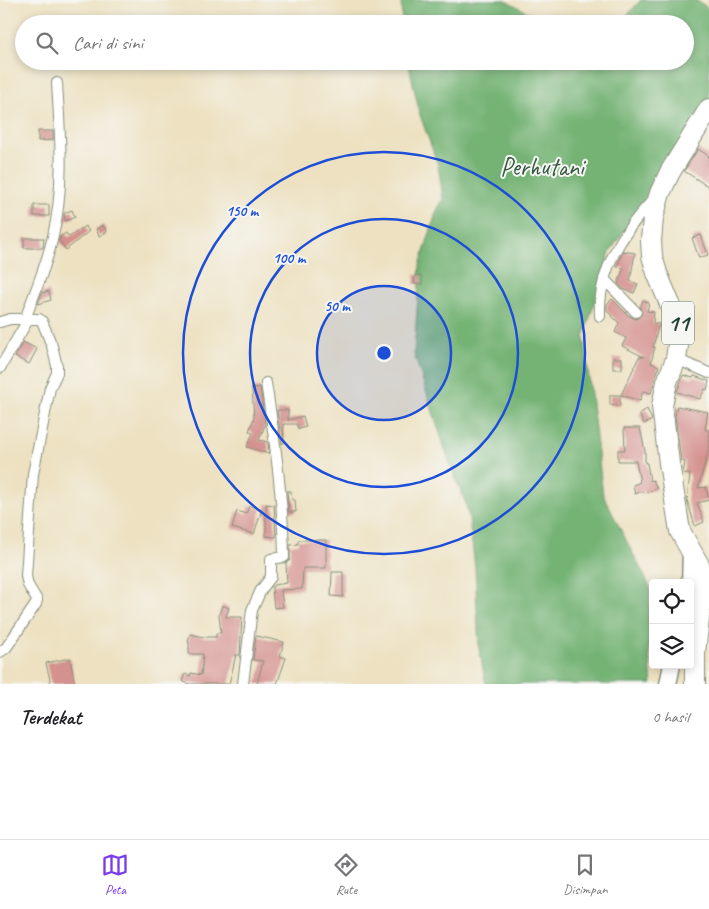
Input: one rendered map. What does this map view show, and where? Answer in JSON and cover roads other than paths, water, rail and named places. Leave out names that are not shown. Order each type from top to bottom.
[{"type":"highway","name":"11","points":[[695,684],[694,652],[704,579],[699,564],[680,531],[662,406],[667,382],[695,367],[657,273],[652,256],[651,241],[653,218],[660,193],[670,172],[709,109]]},
{"type":"main road","points":[[690,579],[691,550]]},
{"type":"main road","points":[[668,684],[671,669]]},
{"type":"street","points":[[0,368],[26,320],[53,236],[59,200],[62,159],[56,83]]},
{"type":"street","points":[[600,316],[599,299],[611,259],[632,223],[660,193]]},
{"type":"street","points":[[604,279],[636,312]]},
{"type":"street","points":[[0,322],[10,319],[39,319],[44,324],[57,366],[57,373],[50,388],[33,474],[26,576],[28,584],[37,600],[6,648],[0,652]]},
{"type":"street","points":[[243,684],[252,610],[261,590],[271,577],[271,559],[284,557],[282,508],[266,383]]},
{"type":"street","points":[[691,550],[709,559]]},
{"type":"park label","name":"Perhutani","points":[[542,166]]}]
